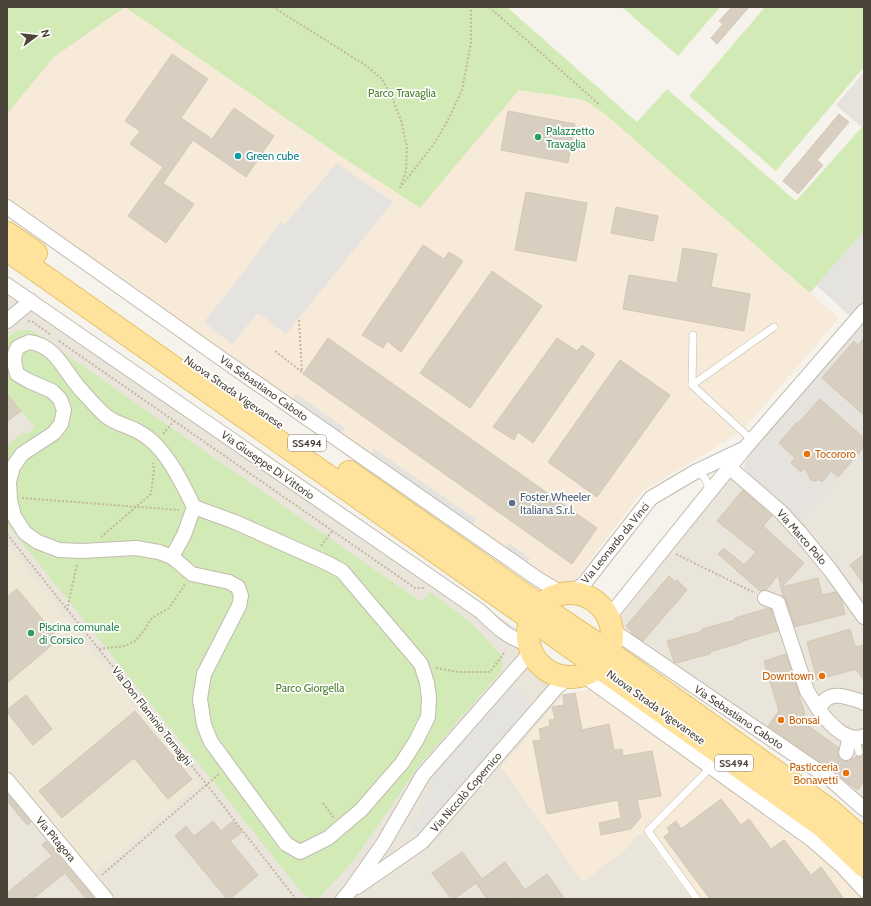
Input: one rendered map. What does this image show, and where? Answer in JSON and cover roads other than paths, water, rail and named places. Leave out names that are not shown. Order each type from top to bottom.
[{"type":"main road","name":"Nuova Strada Vigevanese","points":[[7,233],[536,612],[590,668],[822,826],[864,866]]},
{"type":"main road","name":"Nuova Strada Vigevanese","points":[[7,250],[536,612]]},
{"type":"main road","points":[[530,648],[528,630],[536,612],[554,596],[566,593],[579,594],[593,600],[601,607],[610,624]]},
{"type":"main road","name":"Nuova Strada Vigevanese","points":[[530,648],[534,658],[545,669],[558,676],[590,668],[612,638],[610,624]]},
{"type":"main road","name":"Nuova Strada Vigevanese","points":[[590,668],[830,811],[864,840]]},
{"type":"street","name":"Via Sebastiano Caboto","points":[[7,207],[538,579],[566,593]]},
{"type":"street","name":"Via Giuseppe Di Vittorio","points":[[7,284],[480,611],[511,638],[530,648]]},
{"type":"street","points":[[7,321],[31,301]]},
{"type":"street","name":"Via Leonardo da Vinci","points":[[610,624],[665,548],[709,492],[748,444],[864,311]]},
{"type":"street","points":[[29,342],[36,343],[46,348],[56,356],[81,391],[106,416],[139,432],[155,444],[170,462],[194,507],[235,522],[342,571],[421,664],[427,683],[430,698],[428,717],[416,741],[402,763],[361,810],[328,838],[300,852],[286,844],[211,742],[204,725],[200,698],[204,674],[239,606],[241,596],[238,586],[229,582],[192,574],[172,556],[159,552],[136,548],[87,551],[59,550],[38,542],[25,533],[14,516],[9,482],[13,467],[22,454],[54,433],[61,424],[64,410],[60,399],[52,392],[17,374],[14,360],[18,347],[29,342]]},
{"type":"street","name":"Via Leonardo da Vinci","points":[[566,593],[583,585],[651,498],[695,472],[748,444]]},
{"type":"street","name":"Via Marco Polo","points":[[730,467],[781,512],[801,534],[831,571],[864,617]]},
{"type":"street","points":[[172,556],[184,534],[194,507]]},
{"type":"street","points":[[765,598],[778,603],[807,691],[819,710],[830,723],[844,734],[857,737],[853,753]]},
{"type":"street","name":"Via Sebastiano Caboto","points":[[610,624],[832,776],[864,809]]},
{"type":"street","name":"Via Niccolò Copernico","points":[[346,895],[383,844],[423,775],[530,648]]},
{"type":"street","points":[[590,668],[711,767],[811,839],[843,867],[864,890]]},
{"type":"street","name":"Via Niccolò Copernico","points":[[346,895],[422,842],[556,688],[590,668]]},
{"type":"street","points":[[819,710],[824,701],[832,696],[841,696],[864,702]]},
{"type":"street","name":"Via Pitagora","points":[[7,780],[106,899]]},
{"type":"lane","points":[[692,385],[774,327]]},
{"type":"lane","points":[[693,335],[692,385],[748,444]]},
{"type":"lane","points":[[695,472],[703,475],[707,480],[709,492]]},
{"type":"lane","points":[[697,899],[648,831],[711,767]]},
{"type":"tunnel","points":[[834,773],[846,753]]},
{"type":"place","name":"Palazzetto Travaglia","points":[[538,137]]},
{"type":"place","name":"Green cube","points":[[238,156]]},
{"type":"place","name":"Tocororo","points":[[807,454]]},
{"type":"place","name":"Foster Wheeler Italiana S.r.l.","points":[[512,503]]},
{"type":"place","name":"Piscina comunale di Corsico","points":[[31,633]]},
{"type":"place","name":"Downtown","points":[[822,676]]},
{"type":"place","name":"Bonsai","points":[[781,720]]},
{"type":"place","name":"Pasticceria Bonavetti","points":[[846,773]]},
{"type":"park label","name":"Parco Travaglia","points":[[402,93]]},
{"type":"park label","name":"Parco Giorgella","points":[[310,688]]}]
